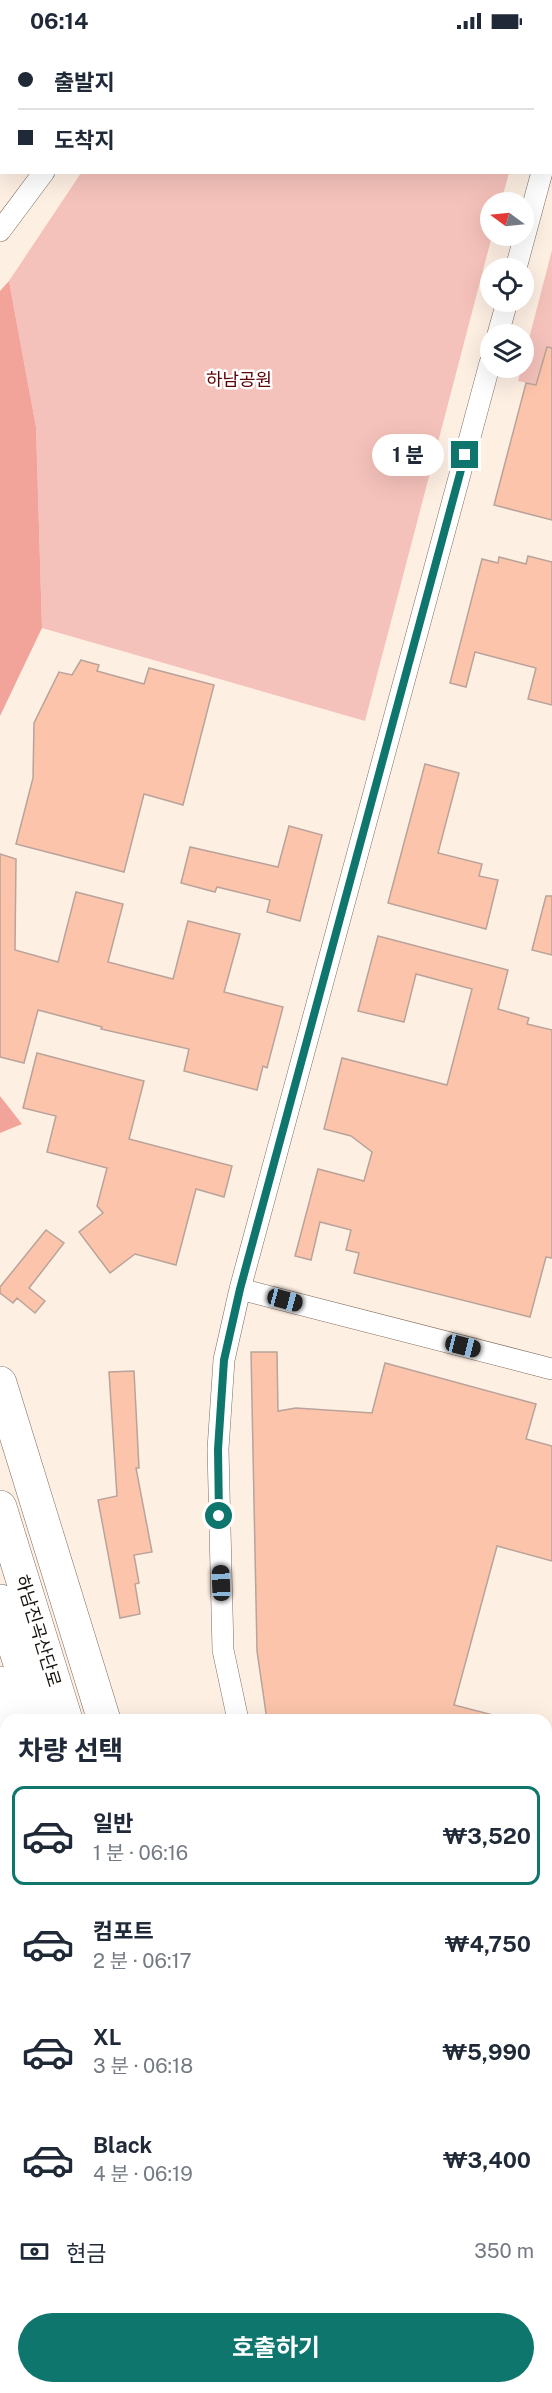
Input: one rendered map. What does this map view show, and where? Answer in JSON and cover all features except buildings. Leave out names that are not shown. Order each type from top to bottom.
[{"type":"highway","points":[[0,1383],[102,1714]]},
{"type":"highway","name":"하남진곡산단로","points":[[0,1507],[64,1714]]},
{"type":"highway","name":"하남진곡산단로","points":[[0,1601],[36,1714]]},
{"type":"highway","points":[[0,1683],[10,1714]]},
{"type":"street","points":[[0,231],[43,174]]},
{"type":"street","points":[[519,258],[541,174]]},
{"type":"street","points":[[237,1714],[223,1650],[218,1449],[224,1360],[240,1289],[486,378]]},
{"type":"street","points":[[240,1289],[552,1369]]},
{"type":"green space","name":"하남공원","points":[[80,174],[509,174],[504,192],[480,192],[480,246],[489,246],[486,258],[480,258],[480,282],[365,721],[42,628],[36,427],[9,281]]},
{"type":"green space","points":[[552,250],[552,380],[536,385],[518,381],[519,378],[534,378],[533,324]]},
{"type":"shaded area","points":[[9,281],[36,427],[42,628],[0,716],[0,291]]},
{"type":"shaded area","points":[[0,1096],[22,1124],[0,1133]]},
{"type":"route","points":[[219,1516],[218,1449],[224,1360],[240,1289],[465,455]]}]
